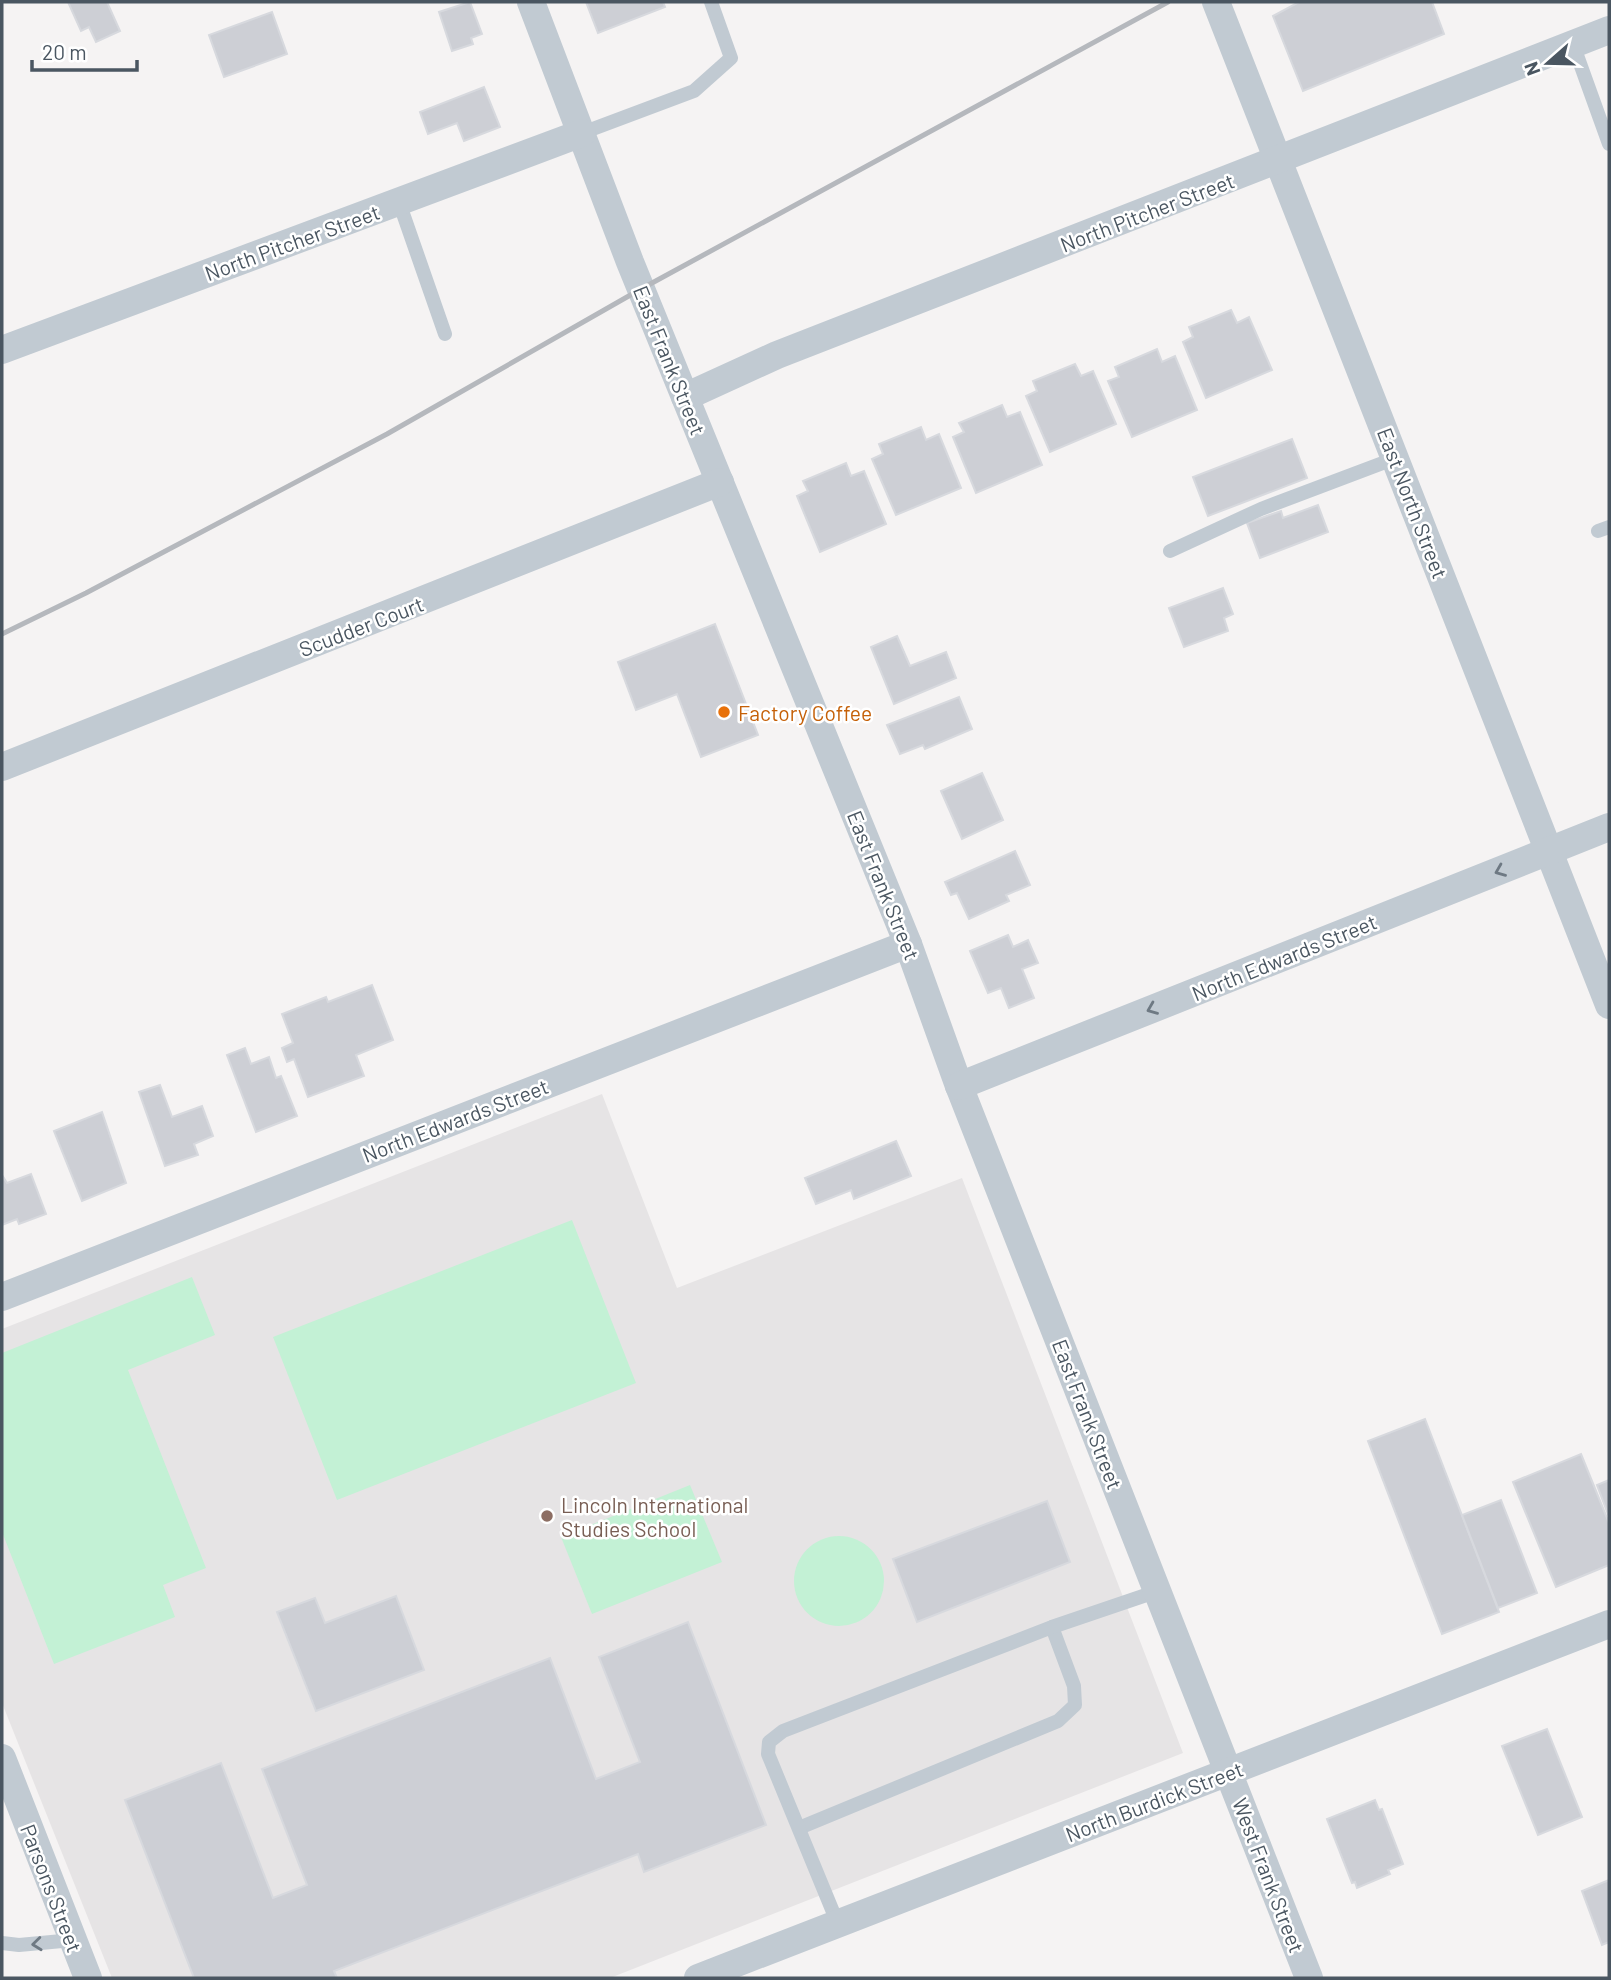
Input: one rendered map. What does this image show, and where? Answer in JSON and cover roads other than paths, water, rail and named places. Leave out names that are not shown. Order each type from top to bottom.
[{"type":"street","name":"East Frank Street","points":[[531,2],[685,397],[908,944],[959,1086],[1228,1771]]},
{"type":"street","name":"East North Street","points":[[1216,2],[1609,1005]]},
{"type":"street","name":"North Pitcher Street","points":[[685,397],[777,355],[1280,161],[1609,30]]},
{"type":"street","name":"North Pitcher Street","points":[[2,350],[582,133]]},
{"type":"street","name":"Scudder Court","points":[[2,767],[720,482]]},
{"type":"street","name":"North Edwards Street","points":[[959,1086],[1609,827]]},
{"type":"street","name":"North Edwards Street","points":[[2,1297],[908,944]]},
{"type":"street","name":"North Burdick Street","points":[[698,1978],[1609,1624]]},
{"type":"street","name":"Parsons Street","points":[[2,1758],[88,1978]]},
{"type":"street","name":"West Frank Street","points":[[1228,1771],[1309,1978]]},
{"type":"lane","points":[[582,133],[694,91],[731,58],[711,2]]},
{"type":"lane","points":[[1573,44],[1609,144]]},
{"type":"lane","points":[[399,202],[445,334]]},
{"type":"lane","points":[[1170,551],[1261,509],[1396,458]]},
{"type":"lane","points":[[838,1924],[768,1754],[769,1742],[783,1731],[1052,1627],[1158,1591]]},
{"type":"lane","points":[[799,1828],[1058,1721],[1075,1705],[1074,1686],[1052,1627]]},
{"type":"lane","points":[[2,1942],[19,1945],[73,1940]]},
{"type":"railway","points":[[2,634],[86,593],[387,434],[641,289],[1168,2]]},
{"type":"place","name":"Factory Coffee","points":[[724,712]]},
{"type":"place","name":"Lincoln International Studies School","points":[[547,1516]]}]
